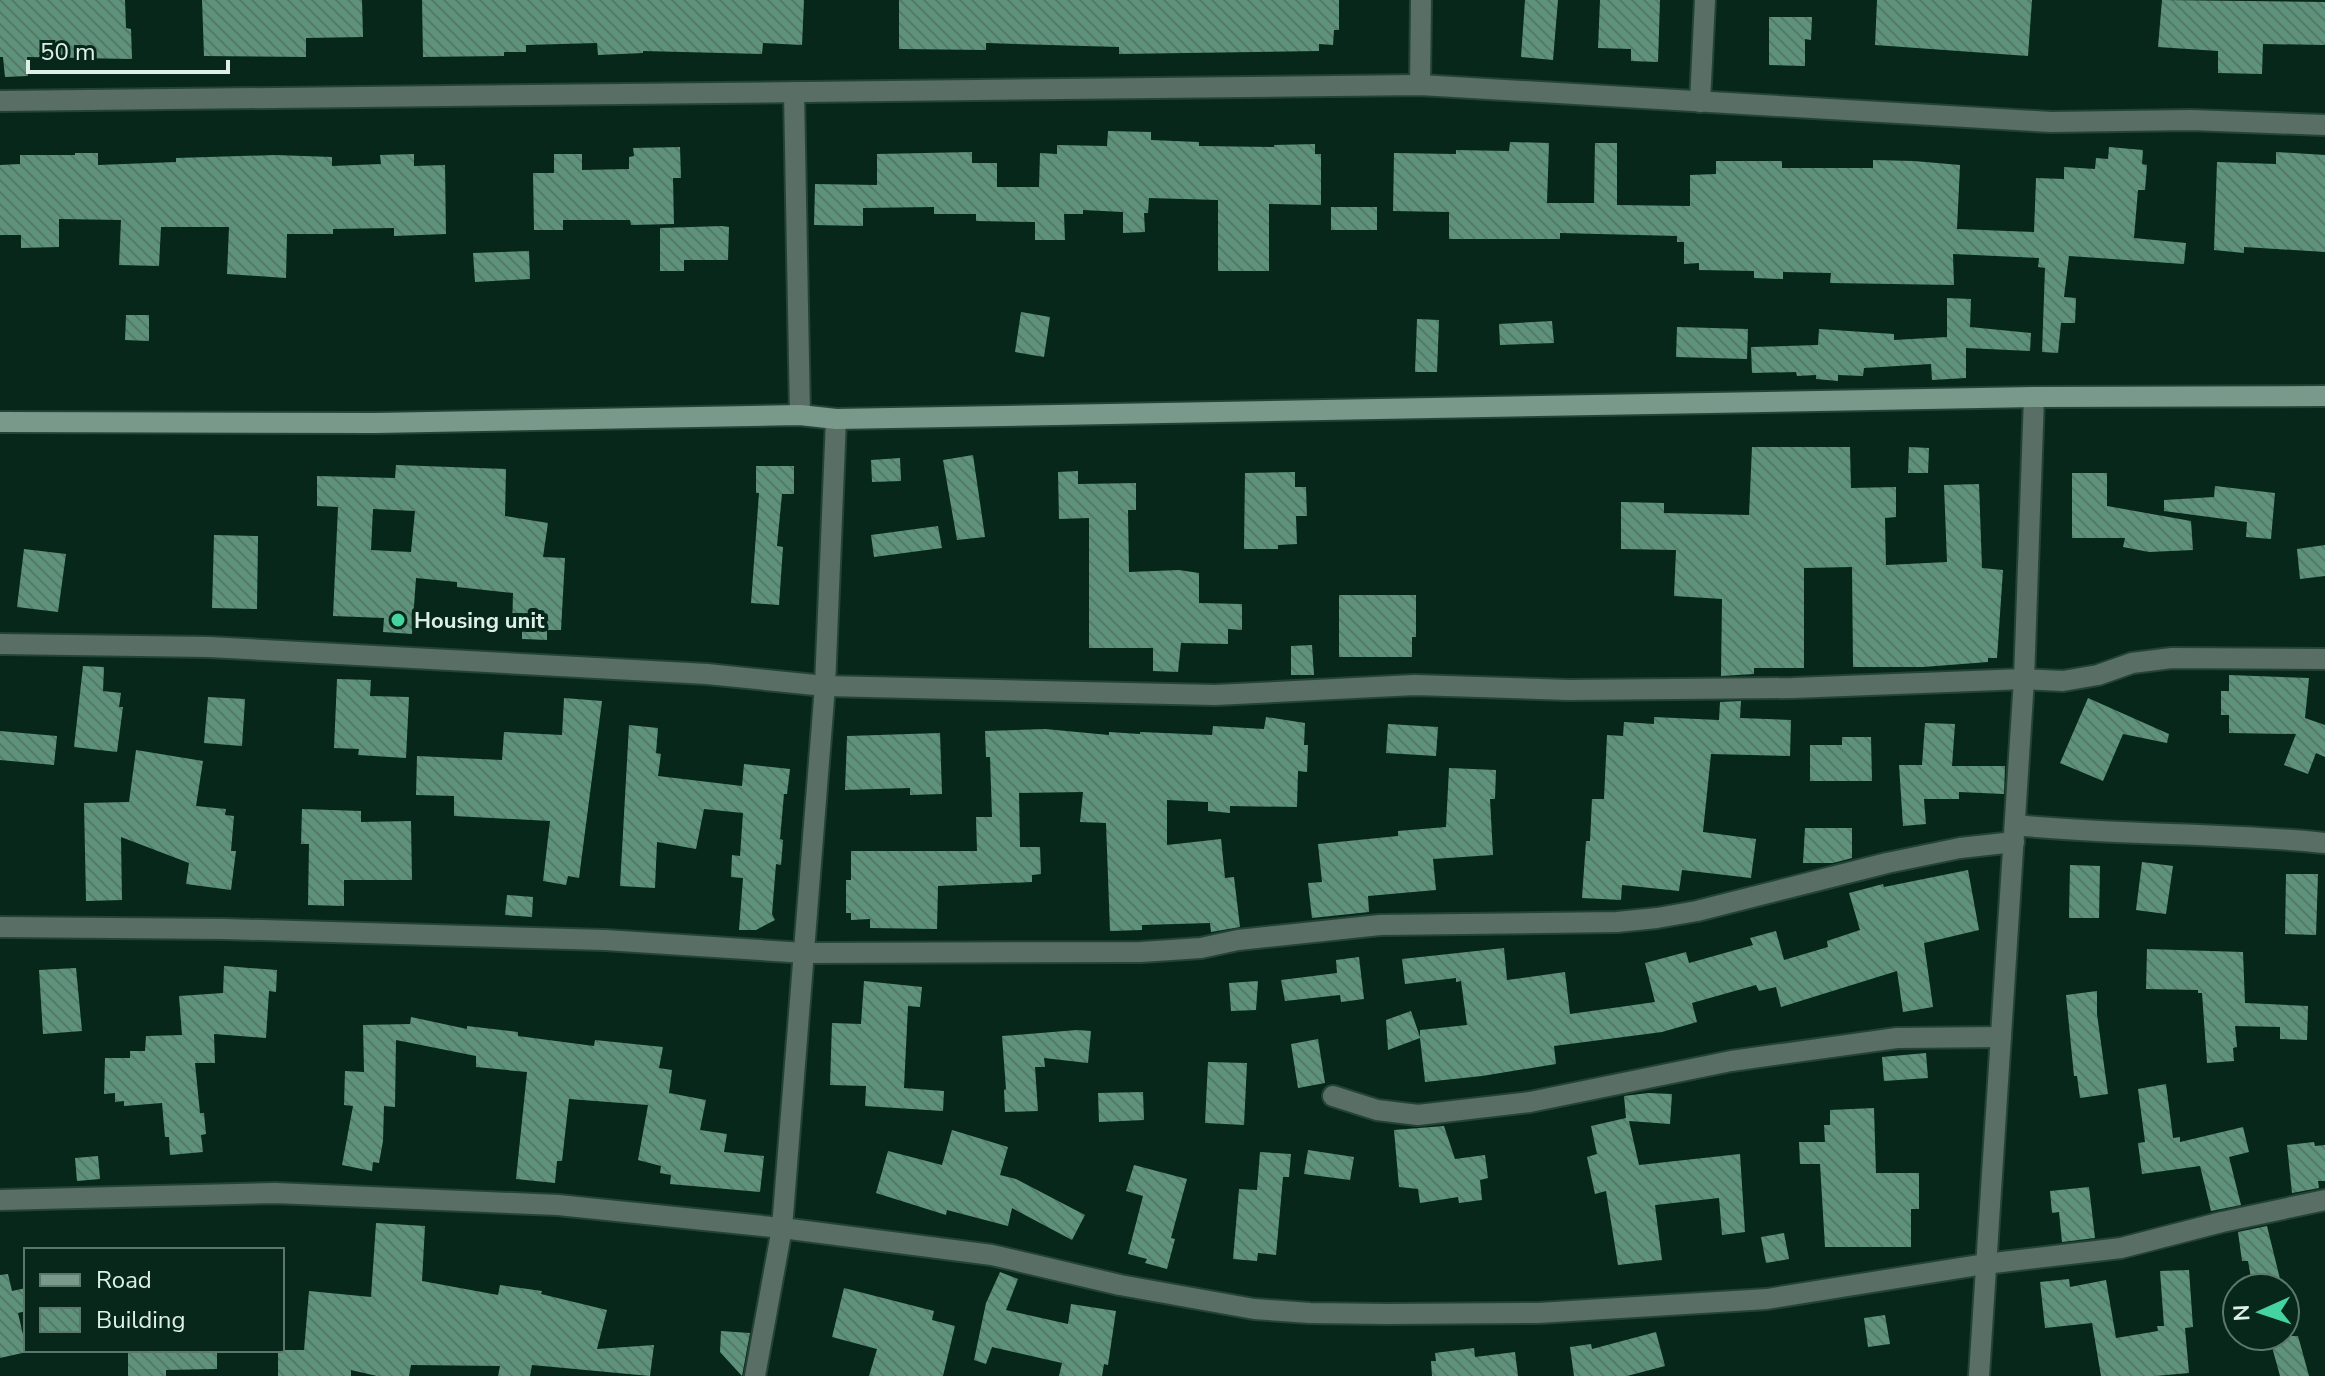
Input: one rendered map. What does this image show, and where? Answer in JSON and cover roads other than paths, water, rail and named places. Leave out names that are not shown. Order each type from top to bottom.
[{"type":"street","points":[[1420,85],[1421,0]]},
{"type":"street","points":[[1700,102],[1705,0]]},
{"type":"street","points":[[0,101],[1420,85],[2051,122],[2191,120],[2325,125]]},
{"type":"street","points":[[794,92],[800,415]]},
{"type":"street","points":[[0,422],[375,423],[800,415],[836,419],[2034,397],[2325,396]]},
{"type":"street","points":[[1979,1376],[2024,679],[2034,397]]},
{"type":"street","points":[[755,1376],[782,1228],[825,686],[836,419]]},
{"type":"street","points":[[0,644],[209,647],[707,674],[825,686],[1215,695],[1415,685],[1569,690],[1778,688],[2024,679],[2063,681],[2098,675],[2132,663],[2172,658],[2325,659]]},
{"type":"street","points":[[0,927],[224,929],[605,940],[805,953],[1141,952],[1201,948],[1238,940],[1380,925],[1617,922],[1657,918],[1697,911],[2015,833],[2060,830],[2268,837],[2325,843]]},
{"type":"street","points":[[1333,1096],[1377,1110],[1418,1115],[1530,1102],[1731,1061],[1866,1042],[1897,1038],[2001,1037]]},
{"type":"street","points":[[0,1200],[275,1193],[558,1205],[782,1228],[992,1255],[1134,1287],[1254,1309],[1310,1313],[1538,1313],[1767,1299],[1985,1264],[2121,1248],[2325,1200]]},
{"type":"place","name":"Housing unit","points":[[398,620]]}]
